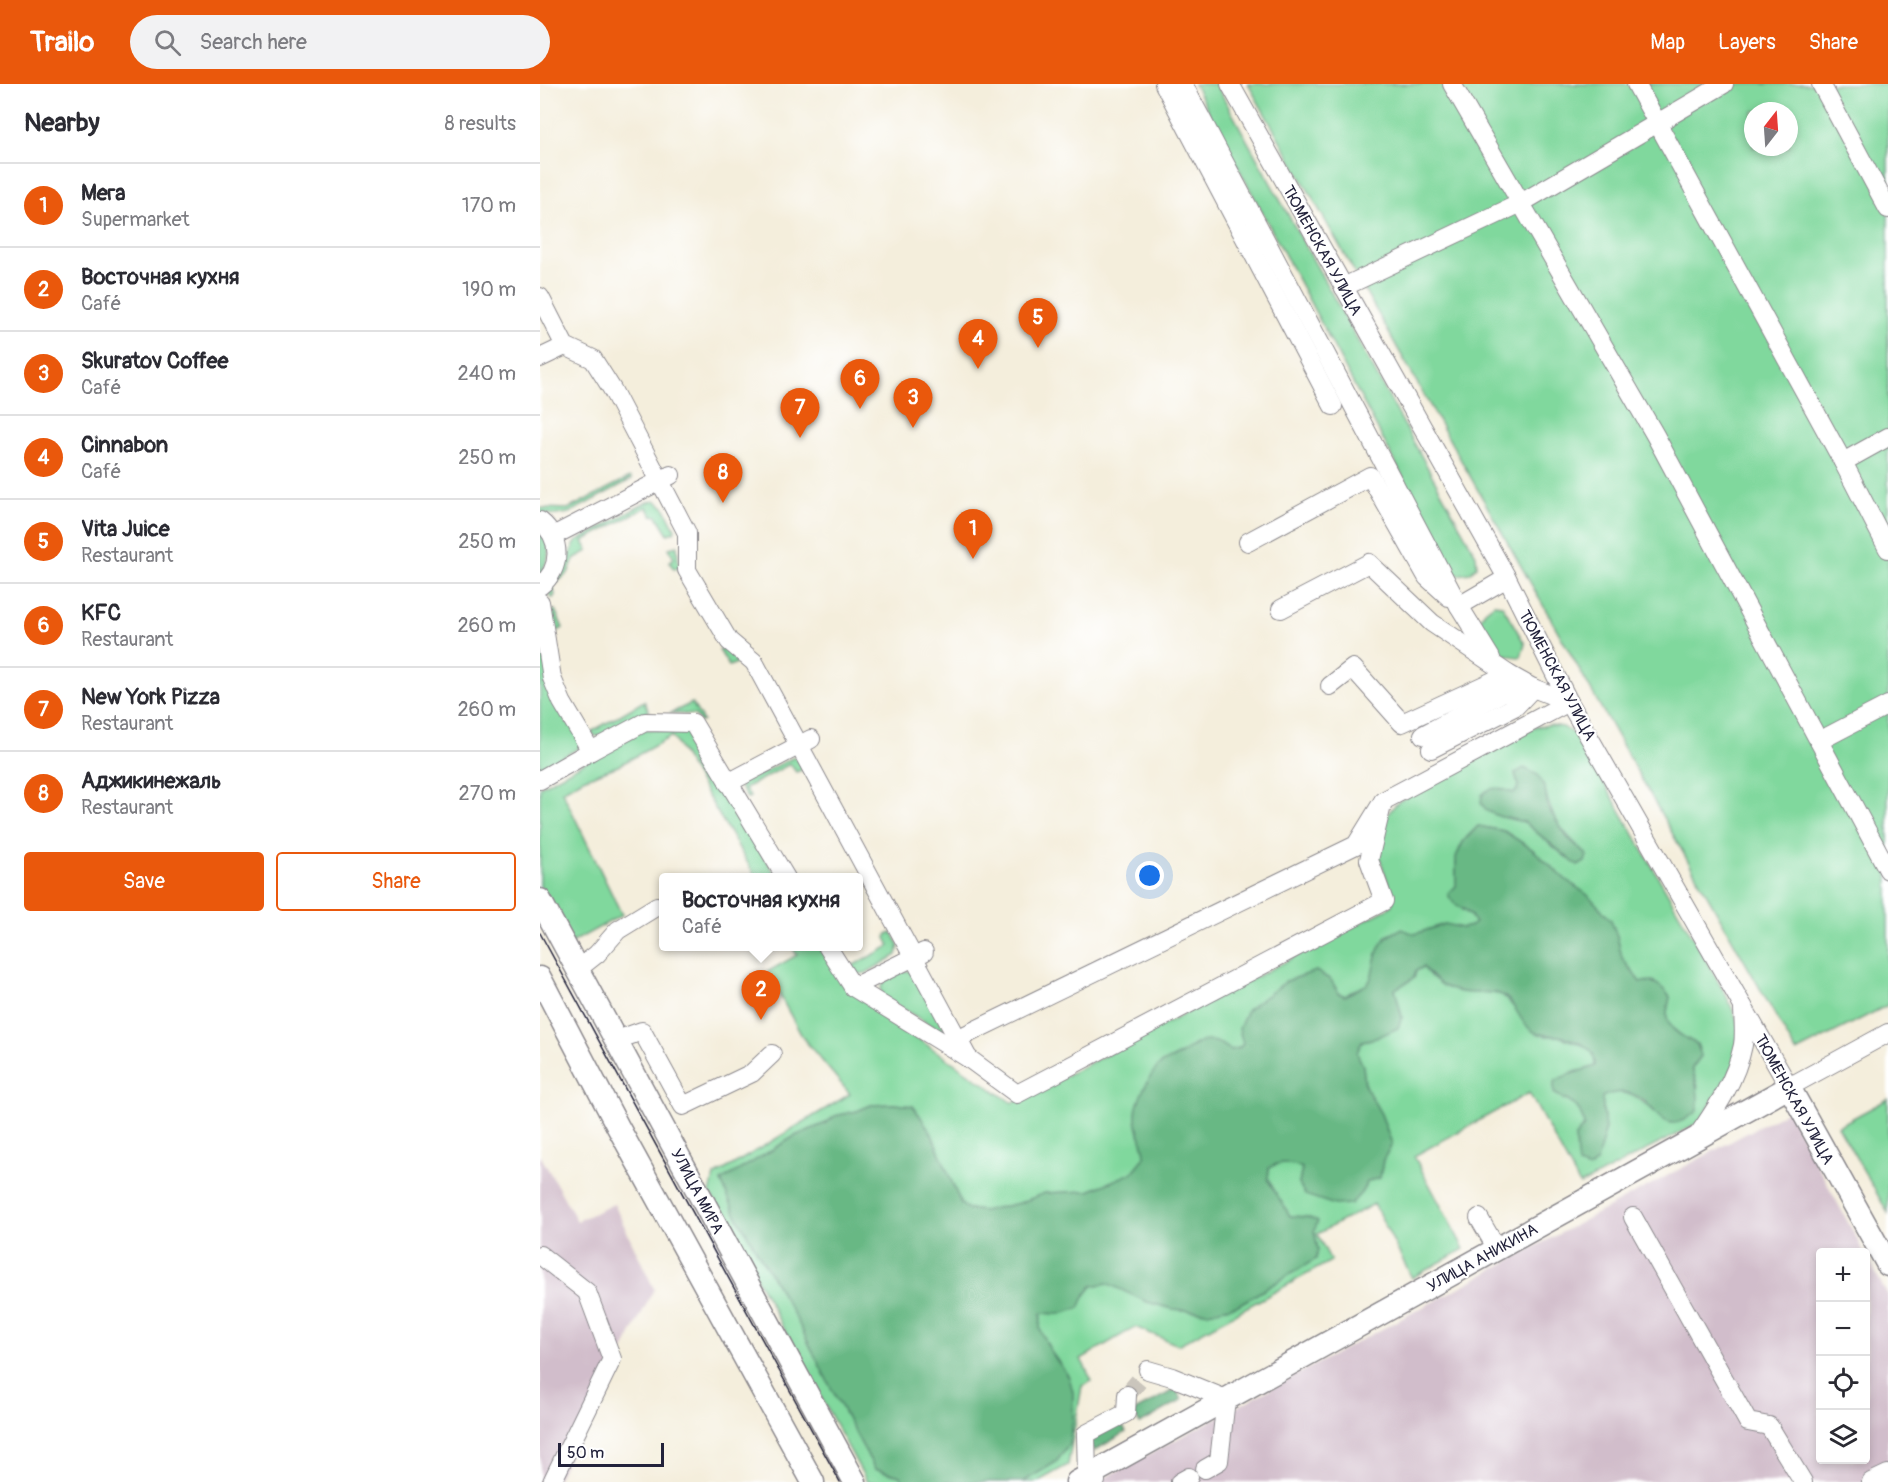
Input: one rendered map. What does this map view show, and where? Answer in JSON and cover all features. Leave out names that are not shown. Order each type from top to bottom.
[{"type":"main road","name":"УЛИЦА МИРА","points":[[540,900],[855,1482]]},
{"type":"main road","points":[[540,978],[618,1127],[813,1482]]},
{"type":"main road","name":"УЛИЦА АНИКИНА","points":[[1087,1480],[1226,1399],[1789,1087]]},
{"type":"main road","name":"ТЮМЕНСКАЯ УЛИЦА","points":[[1789,1087],[1888,1265]]},
{"type":"main road","points":[[792,1444],[805,1482]]},
{"type":"street","points":[[1164,84],[1333,406]]},
{"type":"street","points":[[1184,84],[1459,606],[1501,669]]},
{"type":"street","name":"ТЮМЕНСКАЯ УЛИЦА","points":[[1230,84],[1507,578],[1569,702],[1789,1087]]},
{"type":"street","points":[[1452,84],[1655,435],[1888,870]]},
{"type":"street","points":[[1636,84],[1843,462],[1888,549]]},
{"type":"street","points":[[1344,288],[1352,282],[1521,203],[1724,84]]},
{"type":"street","points":[[1821,84],[1888,209]]},
{"type":"street","points":[[540,297],[565,346],[593,359],[665,478],[687,533],[687,570],[729,641],[754,662],[805,742],[919,954],[957,1040],[968,1058]]},
{"type":"street","points":[[540,358],[565,346]]},
{"type":"street","points":[[1843,462],[1888,438]]},
{"type":"street","points":[[1248,542],[1370,476],[1427,577],[1459,606]]},
{"type":"street","points":[[553,536],[665,478]]},
{"type":"street","points":[[540,521],[553,536],[557,548],[557,560],[553,572],[540,586]]},
{"type":"street","points":[[1281,609],[1369,563],[1432,623],[1533,688],[1569,702]]},
{"type":"street","points":[[1459,606],[1507,578]]},
{"type":"street","points":[[540,602],[552,678],[562,702],[591,752]]},
{"type":"street","points":[[1330,686],[1353,668],[1402,723],[1501,669]]},
{"type":"street","points":[[1427,742],[1516,706],[1533,688]]},
{"type":"street","points":[[957,1040],[1059,984],[1356,845],[1383,801],[1569,702]]},
{"type":"street","points":[[1818,741],[1888,705]]},
{"type":"street","points":[[540,780],[645,722],[693,723],[783,873]]},
{"type":"street","points":[[728,783],[805,742]]},
{"type":"street","points":[[830,951],[853,987],[968,1058],[1017,1094],[1384,901],[1369,860],[1383,801]]},
{"type":"street","points":[[578,969],[597,954],[618,930],[657,906]]},
{"type":"street","points":[[853,987],[919,954]]},
{"type":"street","points":[[1696,1139],[1733,1077],[1743,1043],[1743,1005]]},
{"type":"street","points":[[617,1040],[642,1031],[683,1106],[752,1073],[772,1054]]},
{"type":"street","name":"УЛИЦА АНИКИНА","points":[[1789,1087],[1888,1033]]},
{"type":"street","points":[[1633,1216],[1748,1422],[1769,1426],[1803,1482]]},
{"type":"street","points":[[1479,1218],[1497,1249]]},
{"type":"street","points":[[540,1255],[587,1292],[612,1359],[552,1482]]},
{"type":"street","points":[[1148,1370],[1172,1377],[1226,1399],[1219,1461],[1205,1468]]},
{"type":"street","points":[[1087,1480],[1086,1434],[1126,1413],[1127,1395]]},
{"type":"street","points":[[1871,1482],[1888,1474]]},
{"type":"shaded area","points":[[1788,1111],[1862,1248],[1816,1248],[1816,1464],[1870,1464],[1870,1262],[1888,1296],[1888,1482],[1097,1482]]},
{"type":"shaded area","points":[[540,1155],[577,1221],[614,1204],[654,1289],[556,1482],[540,1482]]},
{"type":"green space","points":[[1194,84],[1216,84],[1476,555],[1477,566],[1470,573],[1458,575],[1453,571]]},
{"type":"green space","points":[[1248,84],[1888,84],[1888,1005],[1796,1052]]},
{"type":"green space","points":[[630,477],[632,479],[569,513],[556,515],[540,513],[540,508],[568,509]]},
{"type":"green space","points":[[656,501],[664,507],[675,529],[674,532],[668,534],[657,516],[652,515],[647,507],[583,541],[588,551],[575,558],[568,573],[553,586],[555,595],[553,598],[550,597],[548,585],[564,567],[577,541],[647,502]]},
{"type":"green space","points":[[540,532],[547,543],[548,554],[540,577]]},
{"type":"green space","points":[[677,546],[679,568],[674,569],[669,562],[674,558],[669,548]]},
{"type":"green space","points":[[1494,604],[1502,605],[1525,644],[1521,657],[1498,651],[1490,641],[1480,619],[1485,611]]},
{"type":"green space","points":[[555,610],[563,628],[558,631],[553,629],[551,612]]},
{"type":"green space","points":[[540,648],[583,746],[540,769]]},
{"type":"green space","points":[[724,648],[738,660],[737,663],[729,666],[719,650]]},
{"type":"green space","points":[[644,701],[649,711],[604,736],[595,736],[591,732]]},
{"type":"green space","points":[[692,703],[703,721],[700,722],[695,715],[671,713]]},
{"type":"green space","points":[[1550,725],[1563,727],[1578,737],[1727,997],[1740,1026],[1735,1064],[1700,1122],[1580,1185],[1529,1093],[1414,1156],[1464,1249],[1412,1278],[1374,1204],[1317,1234],[1331,1261],[1178,1345],[1135,1327],[1081,1359],[1092,1381],[1082,1386],[1068,1465],[1037,1482],[1023,1482],[1056,1462],[1069,1445],[1069,1377],[1051,1352],[1040,1329],[1041,1313],[1060,1314],[1085,1295],[1092,1286],[1107,1283],[1173,1309],[1208,1312],[1238,1305],[1304,1266],[1318,1250],[1314,1231],[1307,1217],[1290,1216],[1269,1181],[1269,1168],[1281,1163],[1293,1164],[1302,1168],[1299,1184],[1361,1193],[1368,1181],[1380,1178],[1383,1160],[1392,1144],[1381,1114],[1365,1086],[1363,1066],[1356,1053],[1362,1041],[1376,1038],[1402,1017],[1395,989],[1414,978],[1416,971],[1423,967],[1431,977],[1475,993],[1503,995],[1526,1025],[1545,1036],[1558,1036],[1585,1046],[1593,1053],[1596,1066],[1572,1072],[1563,1099],[1576,1106],[1583,1121],[1584,1126],[1575,1137],[1579,1165],[1602,1141],[1605,1131],[1602,1096],[1617,1092],[1625,1093],[1638,1098],[1656,1113],[1698,1087],[1692,1068],[1701,1056],[1697,1044],[1683,1037],[1671,1027],[1667,1016],[1670,997],[1653,981],[1640,982],[1622,958],[1617,936],[1589,896],[1565,879],[1532,849],[1504,831],[1478,826],[1463,841],[1456,868],[1462,910],[1469,914],[1475,923],[1462,928],[1444,924],[1415,934],[1401,930],[1386,936],[1379,950],[1371,980],[1367,985],[1345,996],[1339,993],[1331,980],[1316,971],[1287,981],[1247,1010],[1243,1044],[1239,1048],[1231,1050],[1220,1044],[1195,1044],[1160,1064],[1139,1134],[1145,1146],[1145,1157],[1132,1173],[1089,1191],[1045,1193],[1020,1203],[983,1211],[968,1209],[961,1204],[931,1132],[913,1106],[894,1104],[871,1105],[835,1116],[826,1123],[795,1136],[721,1181],[735,1213],[797,1320],[875,1469],[900,1476],[903,1482],[867,1482],[710,1193],[714,1176],[850,1094],[803,1038],[767,972],[797,955],[794,951],[822,951],[870,1006],[1011,1102],[1015,1102],[1387,909],[1392,905],[1393,898],[1377,841],[1387,816],[1399,801],[1534,727]],"holes":[[[1515,773],[1545,789],[1547,800],[1560,826],[1587,855],[1567,858],[1524,822],[1498,816],[1500,788],[1513,793],[1517,791]]]},
{"type":"green space","points":[[645,729],[687,732],[775,873],[754,873],[672,736],[618,766],[583,779],[562,791],[622,915],[571,943],[540,886],[540,787]]},
{"type":"green space","points":[[794,757],[799,759],[804,769],[796,772],[790,764],[745,788],[750,797],[747,798],[740,787],[742,783]]},
{"type":"green space","points":[[1524,768],[1538,775],[1545,789],[1548,808],[1567,837],[1587,855],[1585,862],[1578,866],[1524,822],[1498,816],[1487,811],[1481,803],[1482,795],[1489,790],[1501,789],[1513,793],[1517,791],[1515,773]]},
{"type":"green space","points":[[1478,826],[1504,831],[1532,849],[1565,879],[1589,896],[1611,920],[1622,958],[1640,982],[1654,983],[1667,993],[1670,997],[1667,1018],[1671,1027],[1697,1044],[1701,1056],[1692,1068],[1698,1095],[1697,1111],[1684,1120],[1672,1123],[1661,1118],[1643,1100],[1628,1093],[1618,1092],[1602,1097],[1605,1131],[1597,1161],[1589,1169],[1578,1165],[1575,1137],[1584,1126],[1583,1118],[1578,1108],[1554,1093],[1554,1082],[1595,1066],[1592,1052],[1586,1046],[1572,1040],[1539,1034],[1531,1030],[1511,1003],[1502,995],[1452,990],[1439,983],[1423,967],[1416,971],[1414,978],[1395,989],[1402,1017],[1398,1028],[1376,1038],[1362,1041],[1357,1053],[1363,1066],[1365,1086],[1381,1114],[1392,1144],[1383,1160],[1380,1178],[1368,1181],[1351,1204],[1335,1205],[1305,1195],[1299,1184],[1302,1168],[1285,1163],[1269,1168],[1268,1180],[1290,1216],[1307,1217],[1318,1221],[1314,1231],[1318,1250],[1316,1259],[1238,1305],[1208,1312],[1173,1309],[1147,1302],[1107,1283],[1092,1286],[1079,1308],[1060,1314],[1041,1313],[1040,1329],[1051,1352],[1069,1377],[1073,1392],[1073,1419],[1069,1445],[1056,1462],[1023,1482],[903,1482],[900,1476],[875,1469],[797,1320],[735,1213],[721,1181],[795,1136],[826,1123],[835,1116],[871,1105],[894,1104],[913,1106],[931,1132],[961,1204],[968,1209],[983,1211],[1020,1203],[1045,1193],[1089,1191],[1132,1173],[1145,1157],[1136,1119],[1137,1107],[1149,1079],[1161,1064],[1202,1042],[1216,1042],[1231,1050],[1239,1048],[1243,1044],[1239,1029],[1247,1010],[1287,981],[1316,971],[1331,980],[1338,993],[1345,996],[1368,984],[1381,944],[1388,936],[1401,929],[1415,934],[1445,924],[1462,928],[1475,923],[1470,914],[1455,904],[1448,894],[1456,886],[1456,857],[1463,842]]},
{"type":"green space","points":[[889,933],[893,933],[899,945],[897,955],[866,973],[858,974],[850,967],[890,946],[886,938]]},
{"type":"green space","points":[[902,971],[914,973],[948,1035],[882,997],[883,983]]},
{"type":"green space","points":[[1888,1099],[1888,1213],[1838,1126]]},
{"type":"green space","points":[[1176,1389],[1182,1400],[1140,1424],[1133,1412]]},
{"type":"green space","points":[[1120,1422],[1126,1432],[1094,1451],[1088,1442]]},
{"type":"tunnel","points":[[1127,1395],[1148,1370]]},
{"type":"tram line","points":[[540,933],[840,1482]]},
{"type":"place","name":"Vita Juice","points":[[1038,348]]},
{"type":"place","name":"Cinnabon","points":[[978,369]]},
{"type":"place","name":"KFC","points":[[860,409]]},
{"type":"place","name":"Skuratov Coffee","points":[[913,428]]},
{"type":"place","name":"New York Pizza","points":[[800,438]]},
{"type":"place","name":"Аджикинежаль","points":[[723,503]]},
{"type":"place","name":"Мега","points":[[973,559]]},
{"type":"place","name":"Восточная кухня","points":[[761,1020]]}]
